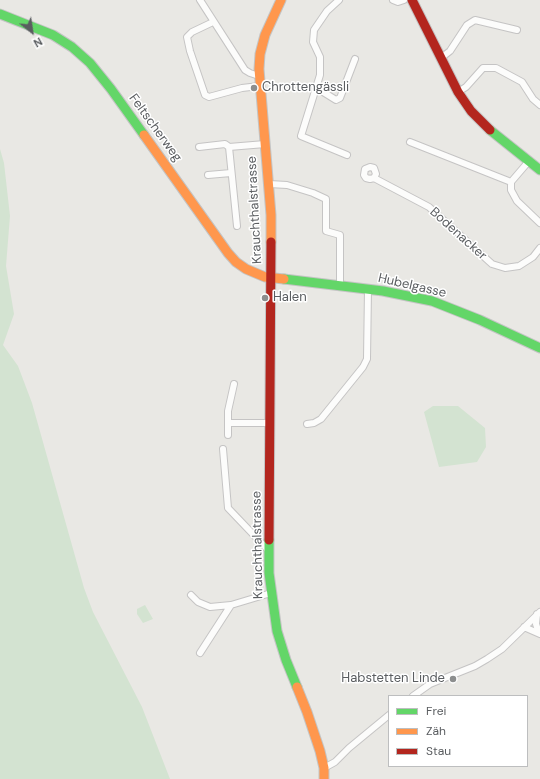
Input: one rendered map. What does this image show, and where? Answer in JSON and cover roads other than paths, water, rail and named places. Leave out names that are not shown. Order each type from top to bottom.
[{"type":"street","points":[[200,0],[245,70],[259,76]]},
{"type":"street","name":"Krauchthalstrasse","points":[[281,0],[265,35],[260,54],[259,76],[271,222],[269,551],[271,593],[275,622],[281,646],[307,712],[320,751],[324,768],[324,779]]},
{"type":"street","points":[[339,0],[327,11],[314,30],[313,42],[320,57],[320,75],[315,87],[301,136],[348,155]]},
{"type":"street","points":[[393,0],[398,2],[404,0]]},
{"type":"street","points":[[412,0],[458,92],[470,111],[480,121],[540,170]]},
{"type":"street","name":"Feltscherweg","points":[[0,14],[53,35],[72,47],[90,63],[111,89],[228,253],[236,262],[246,269],[271,278]]},
{"type":"street","points":[[441,58],[450,51],[467,25],[475,20],[517,30]]},
{"type":"street","points":[[213,22],[192,32],[187,37],[190,51],[205,95],[210,97],[242,88],[259,86]]},
{"type":"street","points":[[315,87],[336,100],[340,98],[355,59]]},
{"type":"street","points":[[458,92],[466,87],[483,68],[496,68],[508,73],[522,82],[533,99],[540,106]]},
{"type":"street","points":[[410,142],[511,182]]},
{"type":"street","points":[[199,148],[225,144],[229,147],[265,144]]},
{"type":"street","points":[[229,147],[237,226]]},
{"type":"street","points":[[529,161],[511,182],[511,190],[517,201],[540,223]]},
{"type":"street","points":[[208,175],[231,173]]},
{"type":"street","name":"Bodenacker","points":[[374,178],[429,207],[492,264],[505,268],[519,266],[533,257],[540,248]]},
{"type":"street","points":[[269,184],[288,185],[326,199],[326,231],[340,235],[340,285]]},
{"type":"street","name":"Hubelgasse","points":[[271,278],[383,290],[432,301],[486,322],[540,348]]},
{"type":"street","points":[[307,424],[314,423],[321,419],[363,367],[367,359],[368,289]]},
{"type":"street","points":[[228,435],[229,401],[234,384]]},
{"type":"street","points":[[228,423],[270,423]]},
{"type":"street","points":[[223,449],[228,508],[269,551]]},
{"type":"street","points":[[191,595],[198,602],[210,607],[231,605],[271,593]]},
{"type":"street","points":[[200,653],[231,605]]},
{"type":"street","points":[[414,695],[430,684],[475,666],[487,659],[502,648],[539,613]]},
{"type":"street","points":[[539,613],[536,624],[540,634]]},
{"type":"street","points":[[524,627],[540,634]]},
{"type":"street","points":[[324,768],[335,762],[349,748],[388,716]]},
{"type":"place","name":"Chrottengässli","points":[[254,88]]},
{"type":"place","name":"Halen","points":[[265,298]]},
{"type":"place","name":"Habstetten Linde","points":[[453,679]]}]
